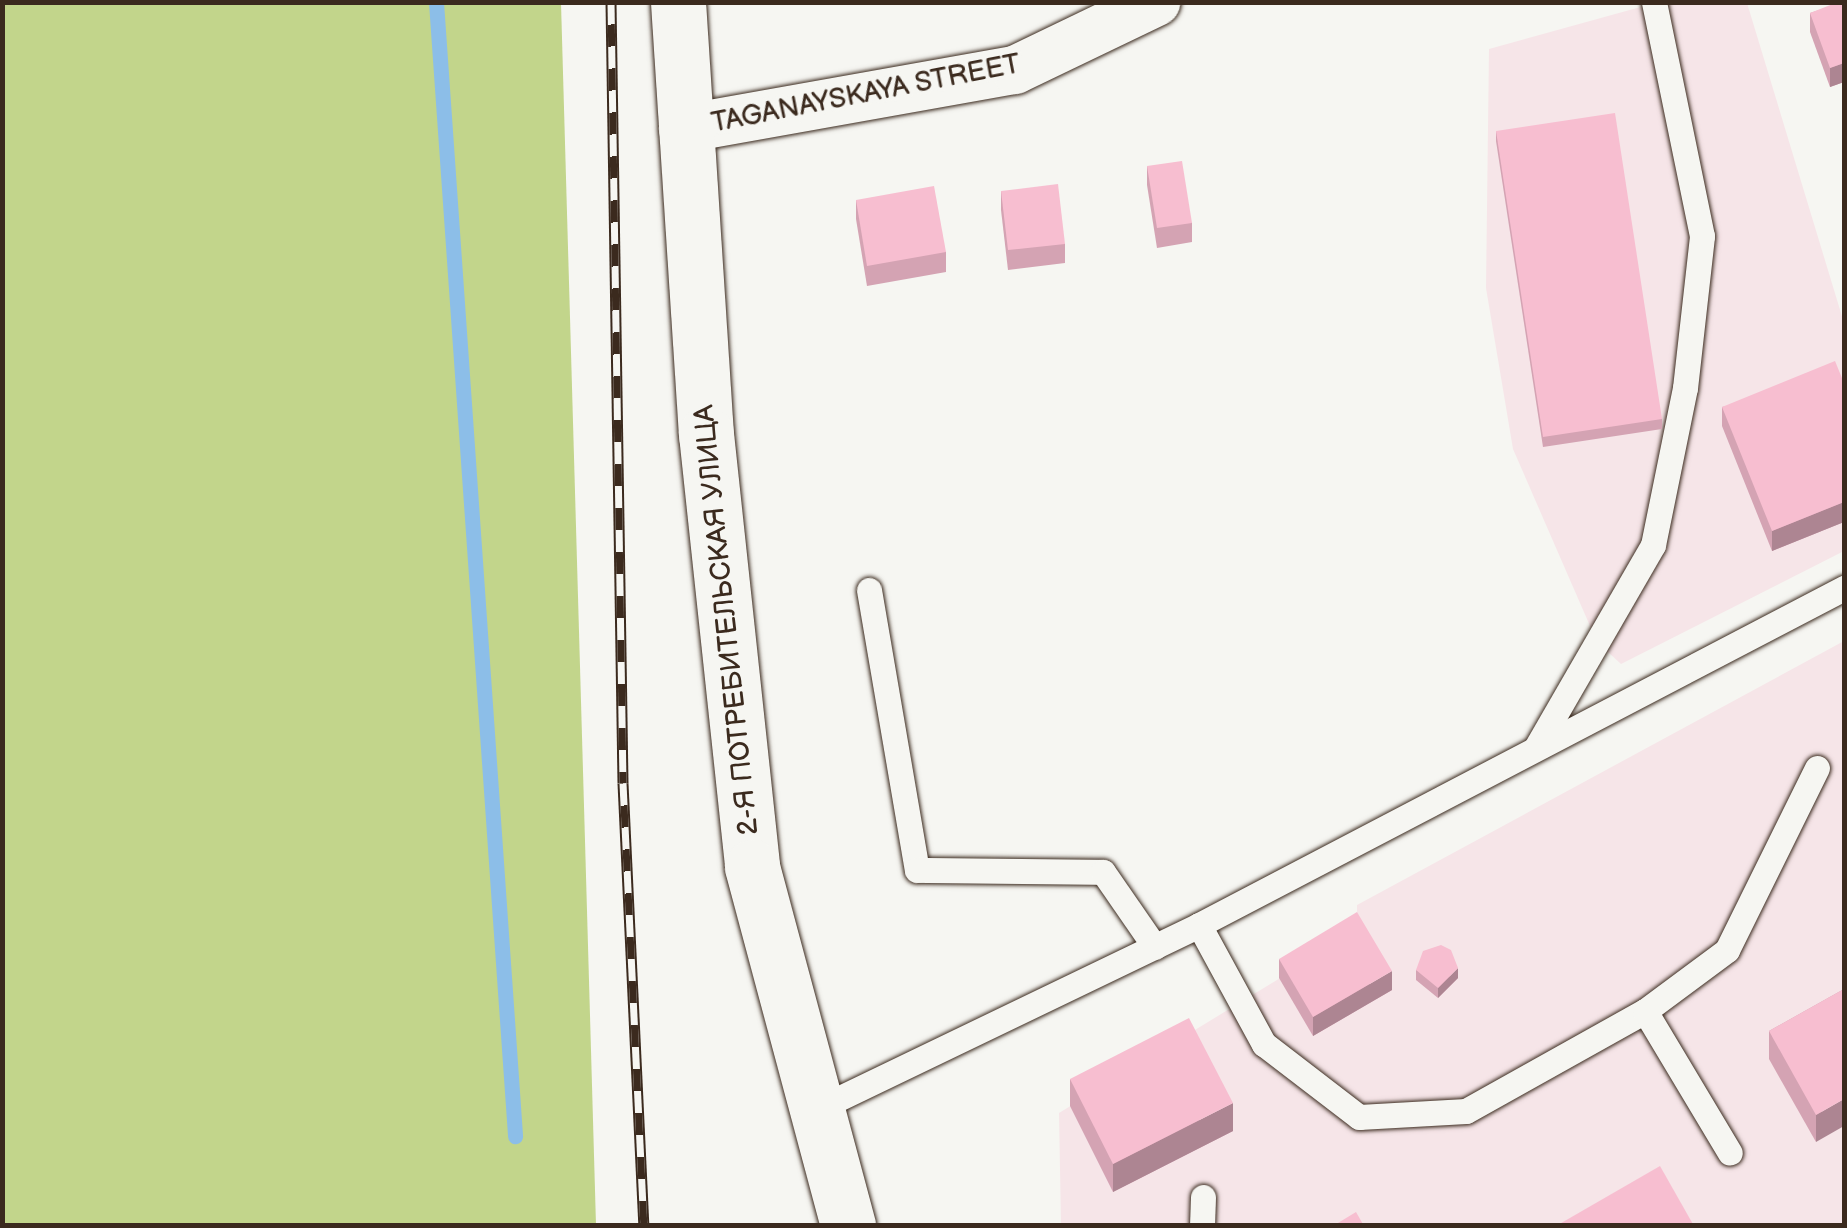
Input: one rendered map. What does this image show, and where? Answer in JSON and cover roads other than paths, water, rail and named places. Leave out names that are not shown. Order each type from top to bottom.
[{"type":"street","name":"2-Я ПОТРЕБИТЕЛЬСКАЯ УЛИЦА","points":[[678,2],[683,129],[706,434],[752,868],[848,1226]]},
{"type":"street","name":"TAGANAYSKAYA STREET","points":[[683,129],[1014,70],[1156,2]]},
{"type":"lane","points":[[1538,746],[1653,545],[1685,388],[1702,236],[1654,2]]},
{"type":"lane","points":[[815,1110],[1199,925],[1844,588]]},
{"type":"lane","points":[[869,590],[917,870],[1104,872],[1155,947]]},
{"type":"lane","points":[[1199,925],[1264,1044],[1359,1117],[1466,1111],[1645,1012],[1727,950],[1817,768]]},
{"type":"lane","points":[[1645,1012],[1730,1153]]},
{"type":"lane","points":[[1202,1226],[1203,1196]]},
{"type":"waterway","points":[[436,2],[515,1136]]},
{"type":"railway","points":[[611,2],[623,783],[644,1226]]}]
